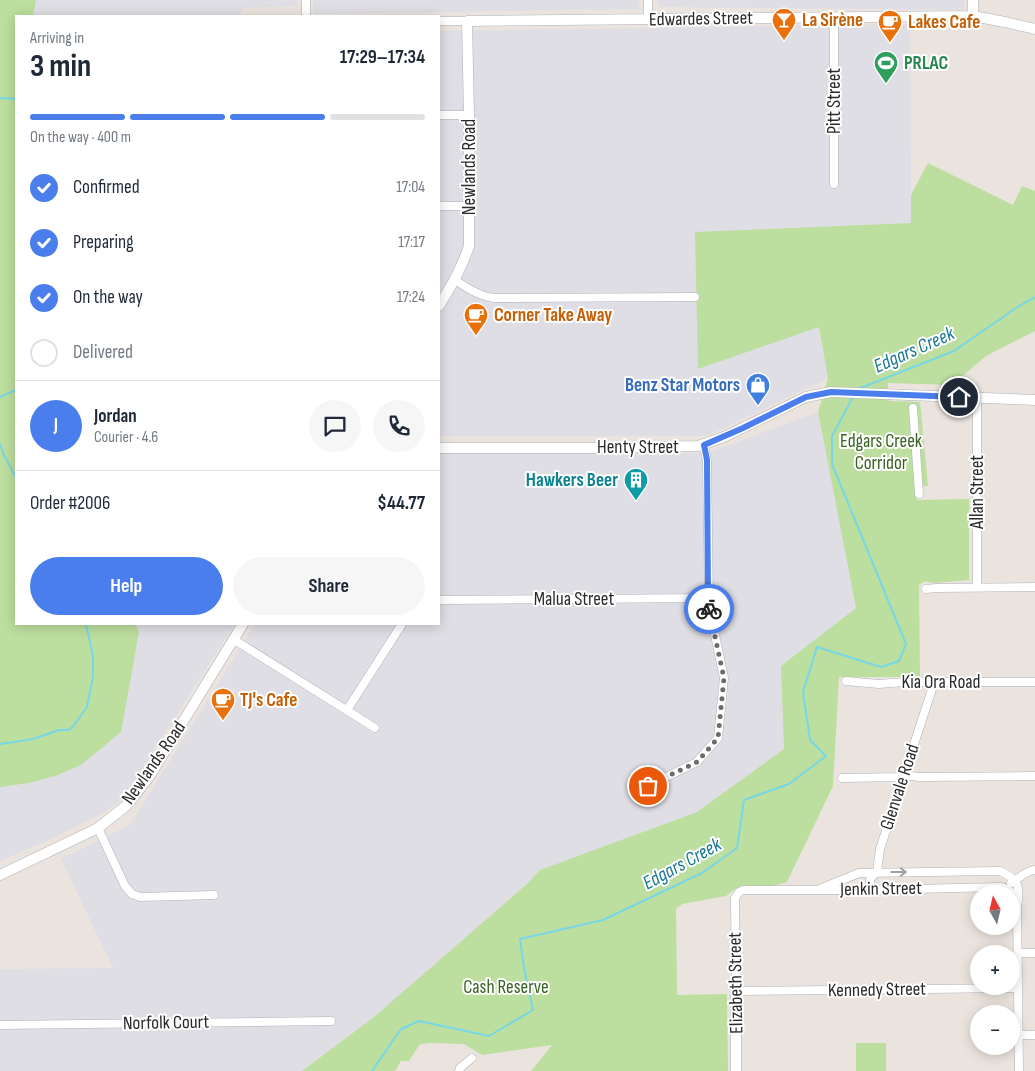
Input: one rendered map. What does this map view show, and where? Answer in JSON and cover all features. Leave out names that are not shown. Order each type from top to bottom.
[{"type":"street","points":[[306,0],[306,15]]},
{"type":"street","points":[[648,0],[648,20]]},
{"type":"street","points":[[973,0],[973,16]]},
{"type":"street","name":"Edwardes Street","points":[[440,21],[973,16],[1035,28]]},
{"type":"street","name":"Pitt Street","points":[[834,17],[834,184]]},
{"type":"street","name":"Newlands Road","points":[[440,304],[465,260],[469,246],[467,21]]},
{"type":"street","name":"Edwardes Street","points":[[1021,26],[1035,35]]},
{"type":"street","points":[[440,115],[469,114]]},
{"type":"street","points":[[440,206],[469,206]]},
{"type":"street","points":[[455,280],[483,297],[494,298],[695,297]]},
{"type":"street","name":"Henty Street","points":[[440,448],[687,447],[704,445],[806,397],[831,392],[1035,400]]},
{"type":"street","name":"Allan Street","points":[[977,398],[977,587]]},
{"type":"street","points":[[913,408],[919,494]]},
{"type":"street","points":[[648,786],[697,762],[718,738],[724,678],[708,598],[707,460],[704,445]]},
{"type":"street","points":[[926,590],[936,588],[1035,587]]},
{"type":"street","name":"Malua Street","points":[[440,600],[708,598]]},
{"type":"street","name":"Newlands Road","points":[[0,875],[98,828],[127,805],[149,777],[242,625]]},
{"type":"street","points":[[347,710],[401,625]]},
{"type":"street","points":[[233,639],[375,728]]},
{"type":"street","name":"Kia Ora Road","points":[[846,682],[879,684],[904,682],[1035,682]]},
{"type":"street","name":"Glenvale Road","points":[[870,890],[870,879],[877,872],[880,849],[934,682]]},
{"type":"street","points":[[842,778],[1035,776]]},
{"type":"street","points":[[98,828],[126,886],[132,894],[140,897],[214,895]]},
{"type":"street","points":[[1004,885],[1033,870]]},
{"type":"street","points":[[997,871],[999,885]]},
{"type":"street","points":[[818,890],[859,873],[877,872],[1000,871],[1009,875],[1017,885]]},
{"type":"street","name":"Jenkin Street","points":[[736,895],[743,890],[970,888]]},
{"type":"street","name":"Elizabeth Street","points":[[736,895],[736,1071]]},
{"type":"street","points":[[1020,954],[1035,953]]},
{"type":"street","name":"Kennedy Street","points":[[736,991],[970,989]]},
{"type":"street","name":"Norfolk Court","points":[[0,1024],[331,1021]]},
{"type":"street","points":[[1020,1035],[1035,1035]]},
{"type":"street","points":[[1019,1055],[1019,1071]]},
{"type":"street","points":[[459,1071],[472,1058]]},
{"type":"shaded area","points":[[36,0],[297,0],[297,6],[243,8],[240,15],[33,15]]},
{"type":"shaded area","points":[[313,0],[638,0],[639,9],[314,14]]},
{"type":"shaded area","points":[[658,0],[964,0],[964,10],[658,7]]},
{"type":"shaded area","points":[[910,24],[911,223],[695,233],[819,327],[828,378],[707,436],[440,436],[440,31]]},
{"type":"shaded area","points":[[818,412],[856,608],[781,666],[784,749],[697,812],[540,870],[528,883],[374,1017],[302,1071],[0,1071],[0,969],[113,968],[61,859],[130,825],[254,625],[440,625],[440,451],[708,453]]},
{"type":"shaded area","points":[[136,625],[234,625],[145,766],[119,802],[103,813],[51,839],[0,861],[0,787],[29,783],[139,632]]},
{"type":"green space","points":[[0,0],[36,0],[33,15],[15,15],[15,625],[136,625],[139,632],[121,732],[81,765],[55,776],[29,783],[0,787]]},
{"type":"green space","points":[[928,163],[1013,205],[1022,186],[1035,191],[1035,331],[986,356],[952,385],[888,383],[889,401],[920,402],[928,486],[916,487],[917,500],[969,499],[969,580],[933,583],[925,581],[919,585],[920,677],[839,677],[833,786],[787,882],[736,895],[735,886],[735,889],[726,896],[682,904],[676,909],[677,995],[727,994],[728,1071],[531,1071],[552,1045],[482,1055],[464,1044],[431,1043],[420,1044],[409,1061],[401,1061],[395,1071],[302,1071],[374,1017],[528,883],[540,870],[697,812],[784,749],[781,666],[856,608],[818,412],[828,378],[819,327],[698,369],[695,232],[911,223],[911,195]]},
{"type":"green space","points":[[856,1043],[886,1043],[886,1071],[856,1071]]},
{"type":"waterway","points":[[0,98],[15,99]]},
{"type":"waterway","name":"Edgars Creek","points":[[858,389],[954,351],[1035,297]]},
{"type":"waterway","points":[[0,397],[15,390]]},
{"type":"waterway","name":"Edgars Creek","points":[[372,1071],[401,1029],[419,1021],[489,1036],[533,1010],[520,939],[603,920],[702,873],[737,848],[744,800],[789,784],[826,756],[810,740],[803,692],[817,647],[881,667],[899,661],[906,644],[832,464],[832,436],[853,397]]},
{"type":"waterway","points":[[0,444],[15,476]]},
{"type":"waterway","points":[[0,744],[33,739],[59,730],[69,730],[74,725],[87,707],[93,676],[93,656],[86,625]]},
{"type":"way so far","points":[[648,786],[697,762],[718,738],[724,678],[709,609]]},
{"type":"place","name":"La Sirène","points":[[784,41]]},
{"type":"place","name":"Lakes Cafe","points":[[890,43]]},
{"type":"place","name":"PRLAC","points":[[886,84]]},
{"type":"place","name":"Corner Take Away","points":[[476,336]]},
{"type":"place","name":"Benz Star Motors","points":[[758,406]]},
{"type":"place","name":"Hawkers Beer","points":[[636,501]]},
{"type":"place","name":"TJ's Cafe","points":[[223,721]]},
{"type":"route","points":[[709,609],[707,460],[704,445],[806,397],[831,392],[959,397]]},
{"type":"park label","name":"Edgars Creek Corridor","points":[[881,452]]},
{"type":"park label","name":"Cash Reserve","points":[[506,987]]}]
